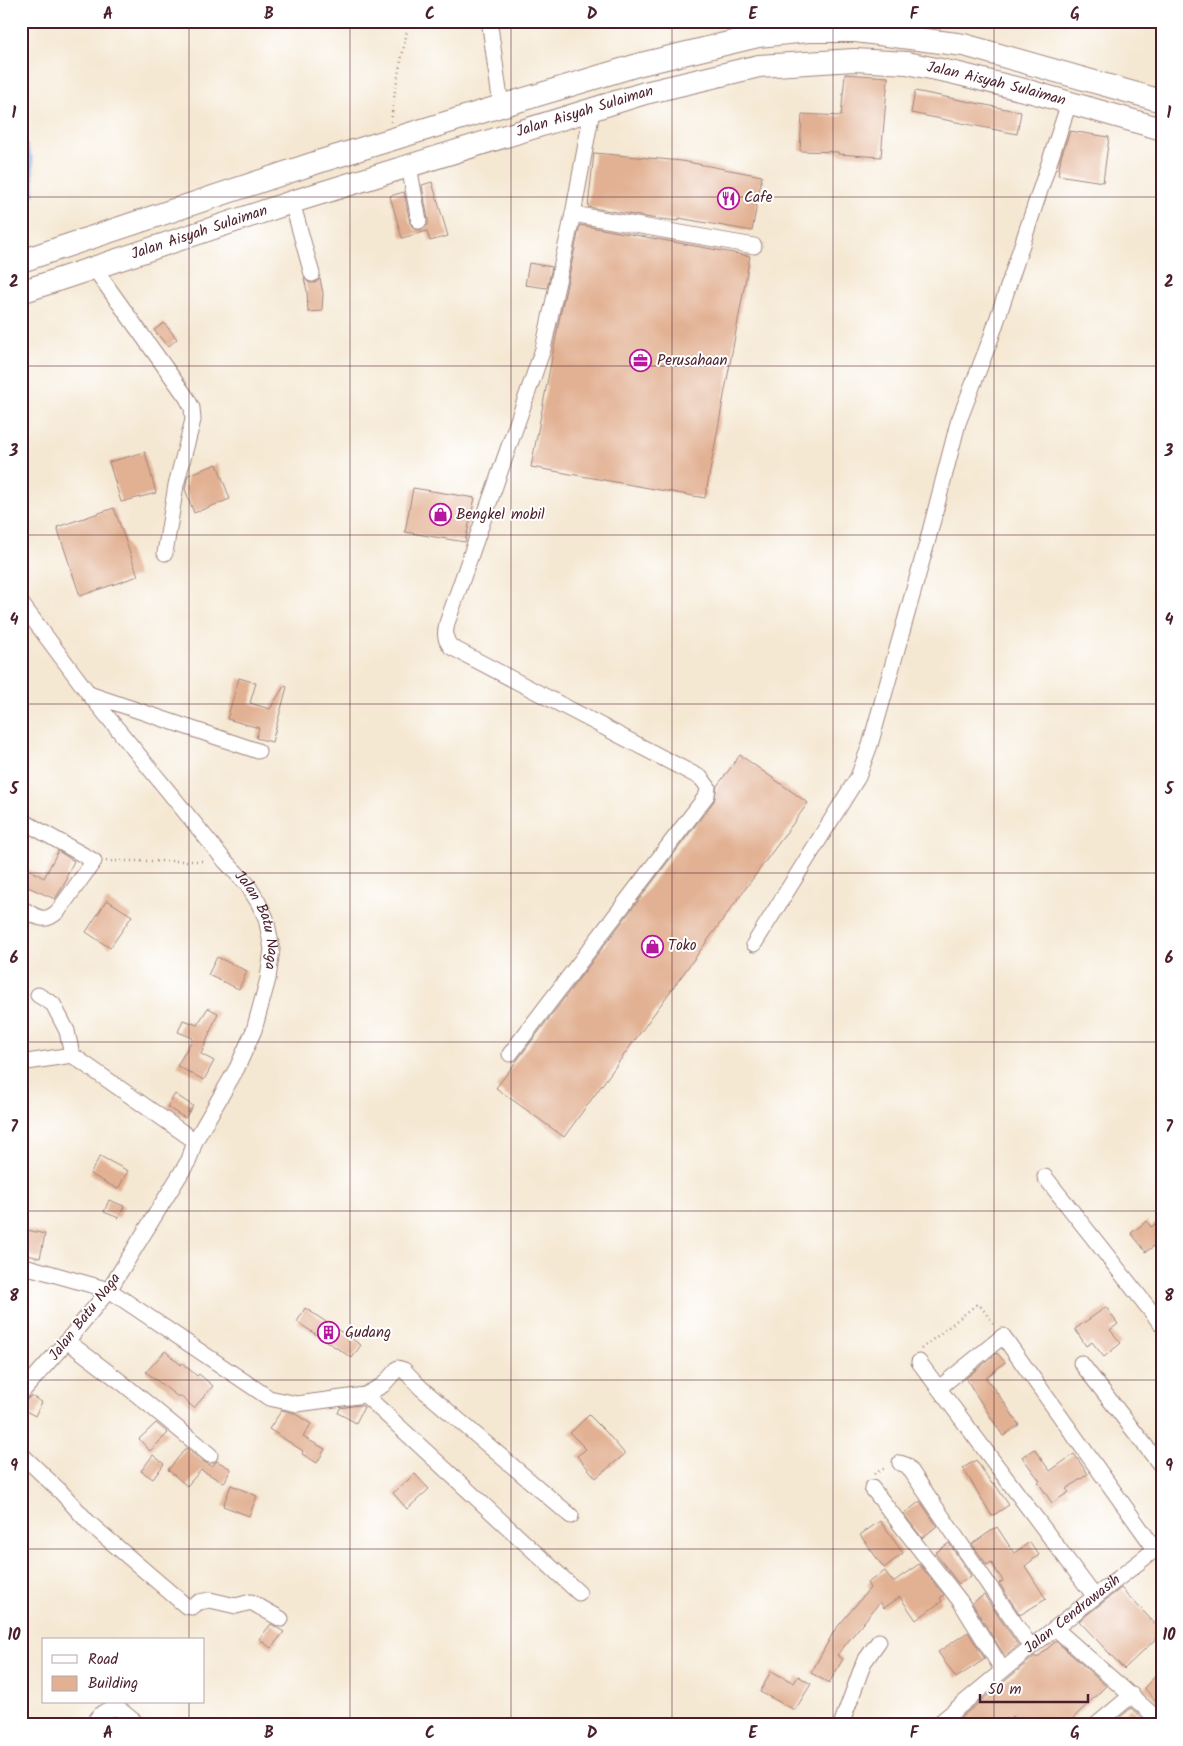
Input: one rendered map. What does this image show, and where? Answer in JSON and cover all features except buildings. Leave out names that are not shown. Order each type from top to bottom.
[{"type":"highway","name":"Jalan Aisyah Sulaiman","points":[[21,261],[303,167],[501,106],[641,64],[758,36],[808,31],[856,31],[964,45],[1162,101]]},
{"type":"highway","name":"Jalan Aisyah Sulaiman","points":[[21,292],[292,202],[592,111],[645,93],[759,66],[854,60],[907,63],[1032,92],[1162,129]]},
{"type":"street","points":[[490,26],[501,106]]},
{"type":"street","points":[[754,944],[858,777],[870,745],[927,543],[958,422],[991,338],[1069,103]]},
{"type":"street","points":[[510,1054],[707,795],[708,787],[700,778],[451,647],[445,636],[447,623],[543,348],[573,214],[592,111]]},
{"type":"street","points":[[409,166],[419,221]]},
{"type":"street","points":[[292,202],[312,274]]},
{"type":"street","points":[[573,214],[754,246]]},
{"type":"street","points":[[94,268],[188,398],[192,408],[193,420],[176,485],[165,553]]},
{"type":"street","name":"Jalan Batu Naga","points":[[21,603],[89,694],[225,861],[247,884],[266,918],[272,949],[268,979],[254,1030],[237,1068],[195,1141],[190,1160],[109,1290],[21,1393]]},
{"type":"street","points":[[89,694],[258,751]]},
{"type":"street","points":[[21,820],[94,861],[53,917],[47,919],[40,918],[21,908]]},
{"type":"street","points":[[38,996],[53,1004],[67,1031],[72,1055],[195,1141]]},
{"type":"street","points":[[21,1063],[72,1055]]},
{"type":"street","points":[[1045,1177],[1162,1324]]},
{"type":"street","points":[[21,1265],[109,1290],[269,1398],[297,1404],[365,1395],[383,1385],[398,1368],[404,1370],[421,1388],[571,1516]]},
{"type":"street","points":[[940,1388],[1003,1336],[1158,1546]]},
{"type":"street","points":[[67,1341],[125,1385],[210,1455]]},
{"type":"street","points":[[918,1362],[940,1388],[1095,1597]]},
{"type":"street","points":[[1081,1363],[1162,1467]]},
{"type":"street","points":[[365,1395],[579,1593]]},
{"type":"street","points":[[21,1454],[61,1492],[89,1523],[186,1606],[192,1607],[199,1602],[210,1600],[236,1606],[251,1602],[281,1619]]},
{"type":"street","points":[[900,1463],[906,1464],[909,1468],[1031,1647]]},
{"type":"street","points":[[872,1488],[960,1600],[1002,1670]]},
{"type":"street","name":"Jalan Cendrawasih","points":[[937,1725],[1002,1670],[1158,1546]]},
{"type":"street","points":[[1056,1628],[1162,1723]]},
{"type":"street","points":[[841,1725],[864,1662],[879,1641]]},
{"type":"street","points":[[1096,1725],[1132,1695]]},
{"type":"street","points":[[92,1725],[108,1709],[118,1708],[139,1725]]},
{"type":"path","points":[[388,141],[395,91],[409,21]]},
{"type":"path","points":[[94,861],[225,861]]},
{"type":"path","points":[[918,1362],[915,1357],[918,1352],[976,1305],[981,1307],[1003,1336]]},
{"type":"path","points":[[872,1488],[869,1480],[872,1475],[890,1465],[900,1463]]},
{"type":"waterway","points":[[21,133],[31,160],[33,194]]},
{"type":"place","name":"Cafe","points":[[728,198]]},
{"type":"place","name":"Perusahaan","points":[[641,361]]},
{"type":"place","name":"Bengkel mobil","points":[[440,515]]},
{"type":"place","name":"Toko","points":[[652,946]]},
{"type":"place","name":"Gudang","points":[[329,1333]]}]
